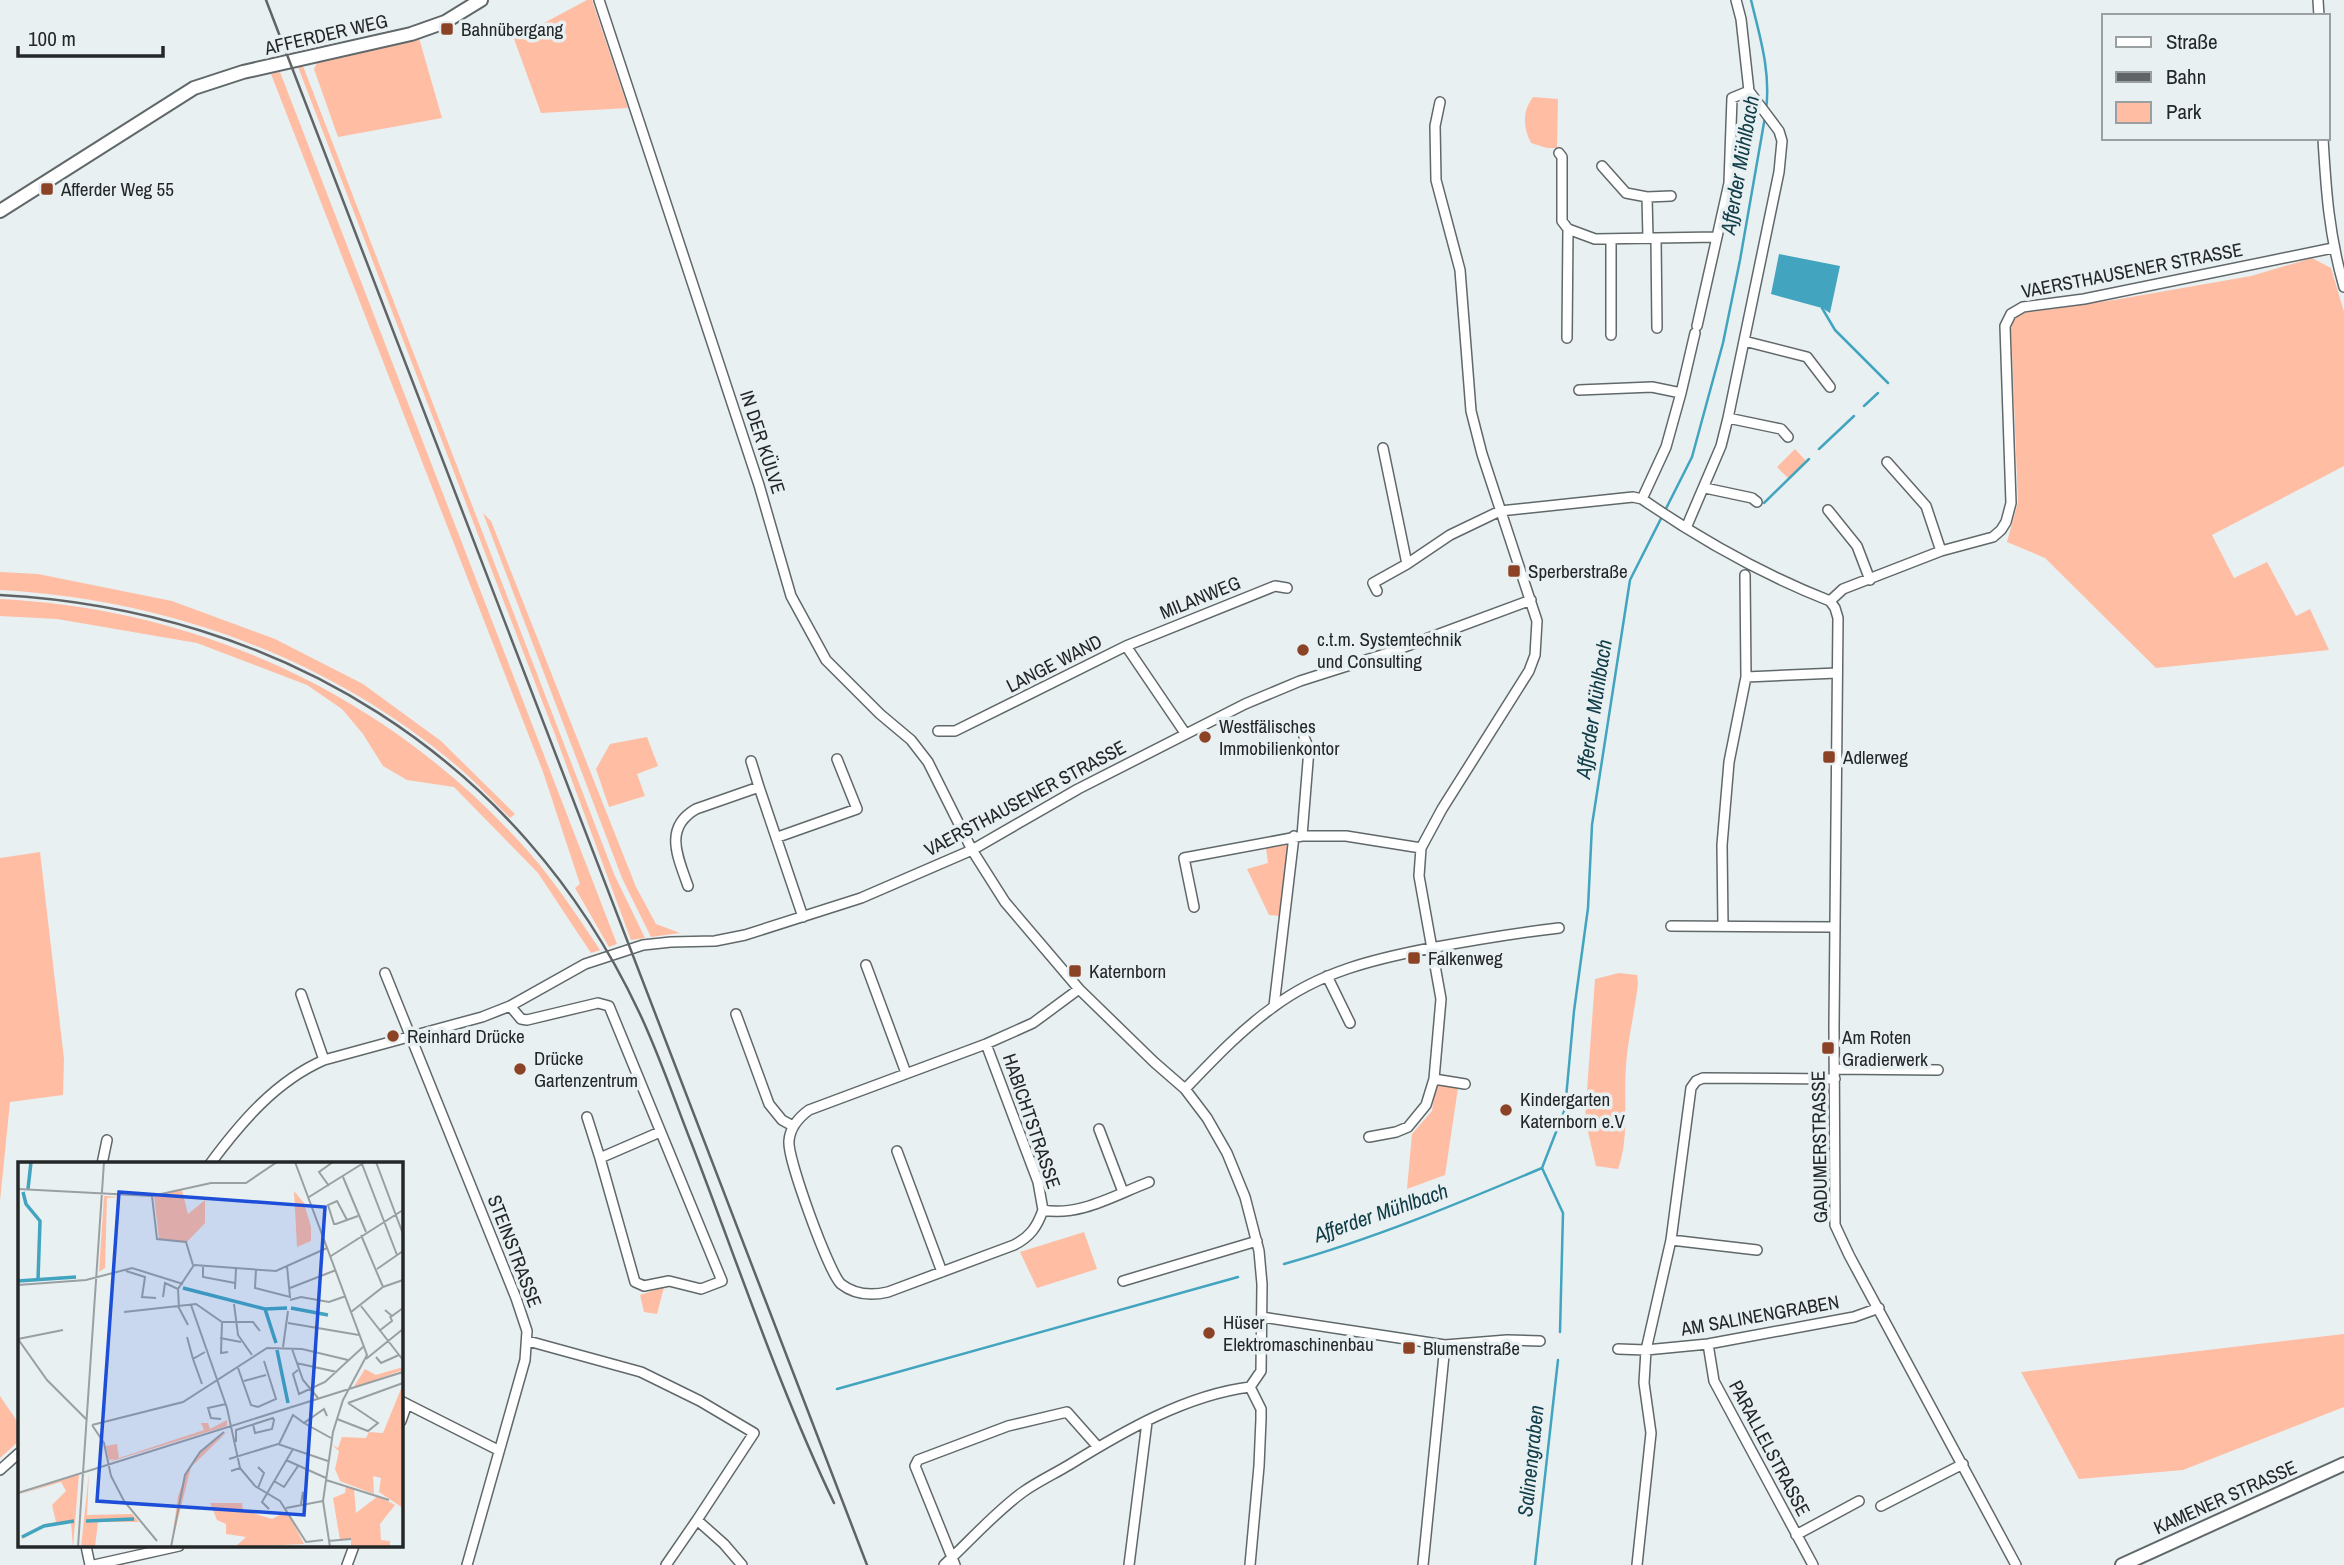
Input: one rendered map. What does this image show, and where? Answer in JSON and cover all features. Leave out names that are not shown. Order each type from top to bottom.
[{"type":"street","name":"AFFERDER WEG","points":[[0,211],[194,88],[243,72],[411,34],[445,22],[481,0]]},
{"type":"street","name":"IN DER KÜLVE","points":[[599,0],[759,485],[791,596],[826,660],[880,714],[911,740],[928,762],[972,850],[1004,902],[1079,989],[1185,1089],[1207,1118],[1227,1153],[1245,1197],[1257,1241],[1262,1281],[1261,1371],[1250,1387]]},
{"type":"street","points":[[1686,528],[1721,446],[1728,418],[1779,172],[1782,141],[1774,123],[1749,91],[1741,19],[1736,0]]},
{"type":"street","points":[[1642,499],[1666,447],[1717,237],[1729,183],[1732,98],[1749,91]]},
{"type":"street","points":[[1369,1137],[1408,1127],[1426,1105],[1434,1079],[1441,999],[1419,876],[1420,848],[1441,809],[1529,671],[1538,639],[1537,621],[1531,600],[1500,511],[1471,411],[1460,270],[1436,180],[1435,126],[1440,102]]},
{"type":"street","points":[[2323,140],[2333,248],[2344,287]]},
{"type":"street","points":[[1559,153],[1562,157],[1562,221],[1568,229],[1595,239],[1717,237]]},
{"type":"street","points":[[1602,166],[1626,192],[1647,197],[1671,196]]},
{"type":"street","points":[[1647,197],[1657,328]]},
{"type":"street","points":[[1567,338],[1568,229]]},
{"type":"street","points":[[1611,239],[1611,335]]},
{"type":"street","name":"VAERSTHAUSENER STRASSE","points":[[1830,601],[1843,589],[1941,551],[1993,537],[2001,530],[2011,503],[2005,326],[2011,314],[2023,307],[2084,299],[2333,248]]},
{"type":"street","points":[[1744,341],[1807,357],[1830,387]]},
{"type":"street","points":[[1579,390],[1653,387],[1681,393]]},
{"type":"street","points":[[1728,418],[1781,429],[1788,437]]},
{"type":"street","points":[[1383,448],[1408,564]]},
{"type":"street","points":[[1887,462],[1926,506],[1941,551]]},
{"type":"street","points":[[1704,488],[1752,498],[1757,502]]},
{"type":"street","points":[[1377,591],[1373,583],[1408,564],[1450,535],[1500,511],[1621,498],[1642,499],[1744,562],[1830,601]]},
{"type":"street","points":[[1828,510],[1857,546],[1870,580]]},
{"type":"street","points":[[1723,926],[1722,845],[1729,762],[1746,677],[1745,575]]},
{"type":"street","name":"MILANWEG","points":[[1126,646],[1275,586],[1287,588]]},
{"type":"street","name":"VAERSTHAUSENER STRASSE","points":[[212,1162],[238,1129],[280,1086],[303,1069],[324,1060],[510,1006],[572,970],[598,959],[657,943],[715,941],[746,935],[861,898],[972,850],[1078,789],[1185,733],[1288,686],[1388,653],[1531,600]]},
{"type":"street","name":"GADUMERSTRASSE","points":[[1830,601],[1838,618],[1835,1225],[2017,1565]]},
{"type":"street","name":"LANGE WAND","points":[[938,732],[955,731],[1126,646],[1185,733]]},
{"type":"street","points":[[1746,677],[1837,673]]},
{"type":"street","points":[[1274,1006],[1309,749],[1304,737]]},
{"type":"street","points":[[778,837],[857,808],[837,759]]},
{"type":"street","points":[[751,761],[803,917]]},
{"type":"street","points":[[688,886],[676,851],[675,839],[687,814],[759,787]]},
{"type":"street","points":[[1194,907],[1184,858],[1298,836],[1346,836],[1420,848]]},
{"type":"street","points":[[1671,926],[1835,927]]},
{"type":"street","points":[[1185,1089],[1235,1038],[1274,1006],[1327,976],[1374,959],[1502,934],[1559,928]]},
{"type":"street","points":[[866,965],[906,1073]]},
{"type":"street","points":[[385,973],[410,1037]]},
{"type":"street","points":[[1327,976],[1349,1023]]},
{"type":"street","name":"HABICHTSTRASSE","points":[[986,1044],[1038,1182],[1043,1210],[1035,1228],[1023,1241],[877,1295],[859,1293],[839,1282],[830,1266],[790,1155],[789,1136],[802,1115],[816,1106],[986,1044],[1034,1023],[1079,989]]},
{"type":"street","points":[[300,994],[324,1060]]},
{"type":"street","points":[[510,1006],[521,1019],[527,1020],[598,1003],[609,1006],[722,1282],[701,1289],[669,1281],[645,1286],[635,1282],[587,1117]]},
{"type":"street","points":[[736,1014],[769,1104],[782,1120],[793,1126]]},
{"type":"street","name":"STEINSTRASSE","points":[[410,1037],[516,1297],[527,1331],[524,1360],[467,1565]]},
{"type":"street","points":[[1637,1565],[1651,1433],[1644,1383],[1646,1350],[1671,1241],[1691,1088],[1696,1081],[1703,1078],[1938,1070]]},
{"type":"street","points":[[1434,1079],[1465,1084]]},
{"type":"street","points":[[1099,1129],[1123,1192]]},
{"type":"street","points":[[600,1157],[660,1132]]},
{"type":"street","points":[[102,1162],[107,1140]]},
{"type":"street","points":[[897,1151],[942,1272]]},
{"type":"street","name":"HABICHTSTRASSE","points":[[1043,1210],[1064,1213],[1073,1211],[1149,1182]]},
{"type":"street","points":[[1123,1281],[1257,1241]]},
{"type":"street","points":[[1671,1241],[1757,1250]]},
{"type":"street","name":"AM SALINENGRABEN","points":[[1618,1349],[1646,1350],[1708,1344],[1854,1317],[1879,1308]]},
{"type":"street","points":[[1262,1317],[1445,1345],[1507,1340],[1539,1341]]},
{"type":"street","points":[[528,1341],[641,1373],[700,1401],[754,1433],[666,1565]]},
{"type":"street","name":"PARALLELSTRASSE","points":[[1708,1344],[1714,1381],[1813,1565]]},
{"type":"street","points":[[1423,1565],[1445,1345]]},
{"type":"street","points":[[950,1563],[964,1543],[1022,1493],[1098,1447],[1207,1396],[1230,1389],[1250,1387],[1261,1409],[1261,1419],[1250,1565]]},
{"type":"street","points":[[404,1403],[498,1450]]},
{"type":"street","points":[[950,1563],[915,1466],[918,1460],[1008,1426],[1067,1412],[1098,1447]]},
{"type":"street","points":[[1129,1565],[1147,1422]]},
{"type":"street","points":[[0,1470],[18,1454]]},
{"type":"street","points":[[1881,1506],[1963,1464]]},
{"type":"street","name":"KAMENER STRASSE","points":[[2122,1565],[2344,1464]]},
{"type":"street","points":[[1796,1535],[1860,1501]]},
{"type":"street","points":[[697,1520],[724,1544],[741,1565]]},
{"type":"street","points":[[87,1548],[92,1565],[170,1548]]},
{"type":"street","points":[[347,1565],[354,1548]]},
{"type":"green space","points":[[587,0],[592,0],[628,108],[541,113],[514,39]]},
{"type":"green space","points":[[419,38],[442,118],[338,137],[314,69],[318,61]]},
{"type":"green space","points":[[303,66],[614,874],[645,938],[631,940],[554,732],[298,67]]},
{"type":"green space","points":[[280,72],[617,944],[609,947],[575,888],[580,884],[543,772],[271,74]]},
{"type":"green space","points":[[1533,97],[1558,99],[1557,148],[1531,143],[1525,120]]},
{"type":"green space","points":[[2312,258],[2331,268],[2344,312],[2344,466],[2212,535],[2234,578],[2267,562],[2296,616],[2310,609],[2329,650],[2156,668],[2045,558],[2007,542],[2018,502],[2011,327],[2015,318],[2024,313],[2251,276]]},
{"type":"green space","points":[[1795,449],[1807,462],[1789,479],[1777,467]]},
{"type":"green space","points":[[483,513],[491,521],[636,887],[656,924],[680,933],[651,937],[622,878]]},
{"type":"green space","points":[[0,572],[38,574],[172,601],[275,639],[363,684],[441,741],[515,814],[510,818],[464,772],[407,728],[355,694],[300,665],[243,641],[184,621],[124,606],[0,590]]},
{"type":"green space","points":[[0,599],[74,606],[146,620],[215,641],[282,668],[347,702],[407,741],[464,787],[540,865],[600,950],[591,953],[538,873],[454,787],[407,780],[383,766],[363,734],[342,709],[307,685],[197,643],[57,619],[0,616]]},
{"type":"green space","points":[[647,737],[658,766],[637,774],[645,796],[609,807],[596,769],[610,744]]},
{"type":"green space","points":[[1288,845],[1280,916],[1269,915],[1247,869],[1268,863],[1266,848]]},
{"type":"green space","points":[[40,852],[64,1059],[63,1095],[10,1102],[0,1201],[0,858]]},
{"type":"green space","points":[[1619,973],[1637,975],[1638,983],[1627,1055],[1624,1143],[1618,1169],[1596,1166],[1585,1119],[1595,979]]},
{"type":"green space","points":[[1440,1085],[1458,1088],[1445,1175],[1407,1189],[1412,1134],[1432,1111],[1435,1088]]},
{"type":"green space","points":[[1084,1232],[1097,1269],[1037,1288],[1020,1252]]},
{"type":"green space","points":[[664,1287],[657,1314],[644,1312],[640,1295]]},
{"type":"green space","points":[[2344,1334],[2344,1407],[2183,1470],[2079,1479],[2021,1372]]},
{"type":"green space","points":[[0,1396],[18,1423],[18,1442],[0,1458]]},
{"type":"water","points":[[1779,254],[1840,266],[1830,313],[1822,308],[1771,294]]},
{"type":"waterway","name":"Afferder Mühlbach","points":[[1751,0],[1766,68],[1766,110]]},
{"type":"waterway","name":"Afferder Mühlbach","points":[[1284,1264],[1382,1232],[1542,1168],[1565,1109],[1574,1011],[1588,908],[1592,825],[1630,580],[1692,457],[1723,343],[1765,117]]},
{"type":"waterway","points":[[1822,308],[1835,330],[1888,383]]},
{"type":"waterway","points":[[1864,406],[1878,393]]},
{"type":"waterway","points":[[1819,449],[1854,416]]},
{"type":"waterway","points":[[1764,503],[1809,459]]},
{"type":"waterway","name":"Salinengraben","points":[[1542,1168],[1563,1213],[1560,1332]]},
{"type":"waterway","name":"Afferder Mühlbach","points":[[837,1389],[1238,1277]]},
{"type":"waterway","name":"Salinengraben","points":[[1535,1565],[1558,1360]]},
{"type":"railway","points":[[266,0],[867,1565]]},
{"type":"railway","points":[[0,595],[102,607],[200,630],[293,666],[379,713],[457,772],[528,841],[588,921],[639,1012],[777,1370],[834,1503]]},
{"type":"place","name":"Bahnübergang","points":[[447,29]]},
{"type":"place","name":"Afferder Weg 55","points":[[47,189]]},
{"type":"place","name":"Sperberstraße","points":[[1514,571]]},
{"type":"place","name":"c.t.m. Systemtechnik und Consulting","points":[[1303,650]]},
{"type":"place","name":"Westfälisches Immobilienkontor","points":[[1205,737]]},
{"type":"place","name":"Adlerweg","points":[[1829,757]]},
{"type":"place","name":"Falkenweg","points":[[1414,958]]},
{"type":"place","name":"Katernborn","points":[[1075,971]]},
{"type":"place","name":"Reinhard Drücke","points":[[393,1036]]},
{"type":"place","name":"Am Roten Gradierwerk","points":[[1828,1048]]},
{"type":"place","name":"Drücke Gartenzentrum","points":[[520,1069]]},
{"type":"place","name":"Kindergarten Katernborn e.V","points":[[1506,1110]]},
{"type":"place","name":"Hüser Elektromaschinenbau","points":[[1209,1333]]},
{"type":"place","name":"Blumenstraße","points":[[1409,1348]]}]
